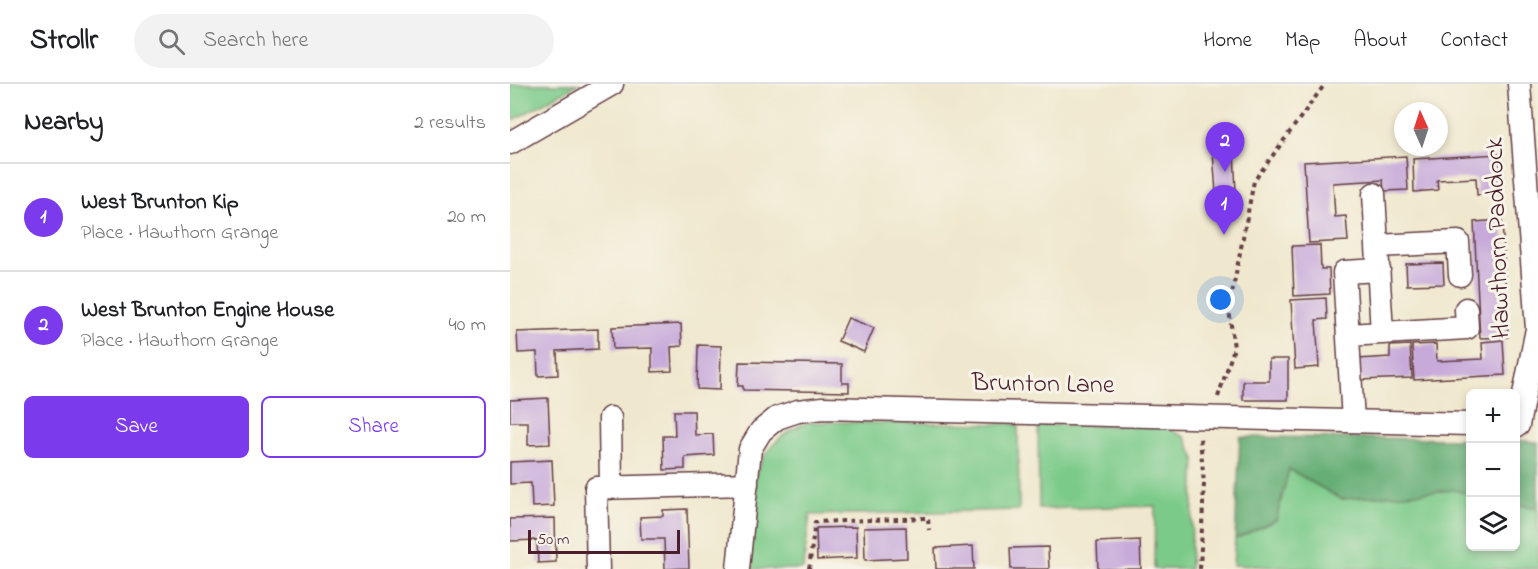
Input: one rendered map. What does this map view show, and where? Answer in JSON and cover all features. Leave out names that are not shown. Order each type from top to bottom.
[{"type":"street","points":[[510,142],[612,84]]},
{"type":"street","name":"Hawthorn Paddock","points":[[1519,84],[1536,329],[1524,425]]},
{"type":"street","points":[[1374,194],[1382,333]]},
{"type":"street","points":[[1377,246],[1458,242],[1460,275]]},
{"type":"street","points":[[1353,421],[1344,272],[1379,270]]},
{"type":"street","points":[[1348,335],[1467,328],[1466,309]]},
{"type":"street","name":"Brunton Lane","points":[[738,569],[750,449],[762,431],[777,418],[798,411],[823,408],[1466,424]]},
{"type":"street","points":[[610,418],[611,488]]},
{"type":"street","points":[[598,569],[596,488],[747,484]]},
{"type":"path","points":[[1200,569],[1205,418],[1234,348],[1229,309],[1254,181],[1325,84]]},
{"type":"path","points":[[809,569],[815,522],[928,518],[929,530]]},
{"type":"green space","points":[[510,84],[578,84],[510,122]]},
{"type":"green space","points":[[809,422],[1018,424],[1019,510],[810,515],[803,569],[746,569],[750,502],[761,463],[772,446],[787,432]]},
{"type":"green space","points":[[1038,425],[1162,426],[1185,437],[1195,459],[1190,569],[1154,569],[1155,506],[1039,509]]},
{"type":"green space","points":[[1240,437],[1466,439],[1466,493],[1454,490],[1341,499],[1289,469],[1276,520],[1235,539]]},
{"type":"green space","points":[[1520,440],[1538,442],[1538,508],[1520,505]]},
{"type":"green space","points":[[1289,469],[1341,499],[1454,490],[1466,493],[1466,551],[1520,551],[1520,505],[1538,508],[1538,569],[1316,569],[1233,565],[1235,539],[1276,520]]},
{"type":"building","points":[[1234,151],[1236,192],[1216,193],[1213,152]]},
{"type":"building","points":[[1500,154],[1502,193],[1477,195],[1476,178],[1437,180],[1438,190],[1414,192],[1413,159]]},
{"type":"building","points":[[1406,156],[1408,190],[1384,191],[1383,180],[1333,183],[1335,217],[1346,216],[1348,241],[1309,243],[1304,162]]},
{"type":"building","points":[[1502,220],[1508,337],[1480,338],[1474,222]]},
{"type":"building","points":[[1320,245],[1321,269],[1329,269],[1330,294],[1294,296],[1292,246]]},
{"type":"building","points":[[1443,263],[1444,284],[1407,285],[1406,264]]},
{"type":"building","points":[[1326,298],[1327,319],[1316,320],[1319,367],[1295,369],[1291,300]]},
{"type":"building","points":[[848,318],[874,328],[864,352],[838,341]]},
{"type":"building","points":[[681,324],[682,346],[671,347],[672,371],[652,372],[652,348],[613,349],[612,327]]},
{"type":"building","points":[[598,329],[598,349],[557,351],[558,375],[538,376],[537,352],[518,353],[517,332]]},
{"type":"building","points":[[1503,340],[1505,375],[1414,380],[1412,345],[1436,344],[1437,361],[1483,359],[1482,342]]},
{"type":"building","points":[[698,345],[721,346],[720,390],[697,389]]},
{"type":"building","points":[[1410,345],[1412,378],[1359,380],[1358,359],[1390,357],[1390,346]]},
{"type":"building","points":[[1269,359],[1288,359],[1288,400],[1243,400],[1243,381],[1269,381]]},
{"type":"building","points":[[739,362],[842,364],[842,383],[849,383],[849,392],[743,390],[743,386],[738,386]]},
{"type":"building","points":[[548,398],[550,444],[528,445],[528,422],[510,422],[510,400]]},
{"type":"building","points":[[674,411],[694,411],[695,435],[713,434],[714,455],[685,457],[685,469],[664,470],[663,436],[675,436]]},
{"type":"building","points":[[552,460],[554,506],[532,507],[531,483],[510,484],[510,462]]},
{"type":"building","points":[[687,509],[689,568],[665,569],[664,539],[641,539],[640,517],[663,516],[663,510]]},
{"type":"building","points":[[555,518],[556,562],[538,563],[537,540],[510,541],[510,519]]},
{"type":"building","points":[[856,527],[857,558],[817,560],[816,528]]},
{"type":"building","points":[[906,527],[907,558],[865,560],[864,528]]},
{"type":"building","points":[[1140,540],[1141,569],[1098,569],[1097,542]]},
{"type":"building","points":[[973,546],[974,569],[936,569],[935,548]]},
{"type":"building","points":[[1048,547],[1049,569],[1011,569],[1010,548]]},
{"type":"place","name":"West Brunton Engine House","points":[[1225,172]]},
{"type":"place","name":"West Brunton Kip","points":[[1224,235]]}]
